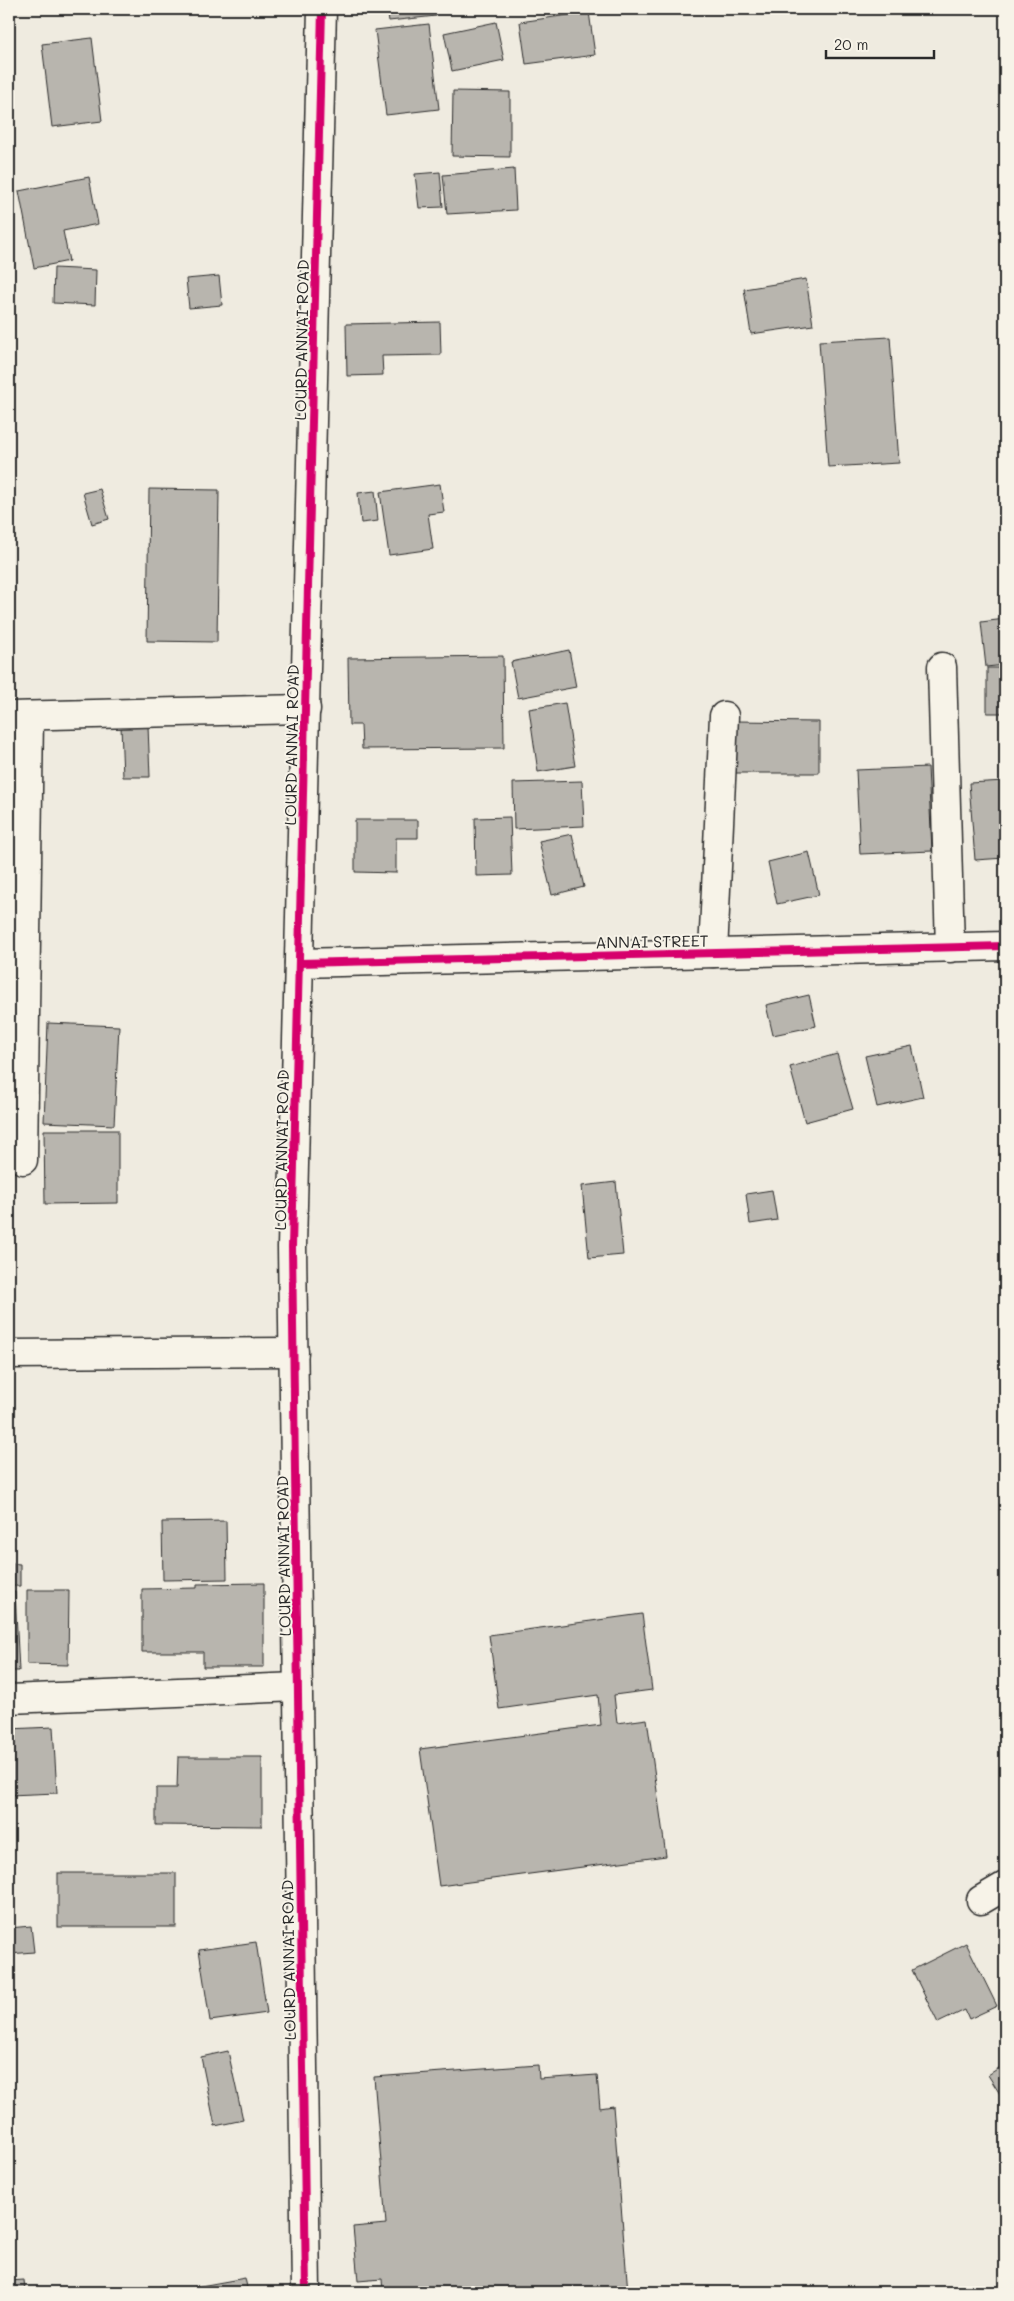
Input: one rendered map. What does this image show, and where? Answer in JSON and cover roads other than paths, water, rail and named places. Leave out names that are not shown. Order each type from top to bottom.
[{"type":"street","name":"LOURD ANNAI ROAD","points":[[306,2292],[293,1237],[322,9]]},
{"type":"street","points":[[942,667],[950,948]]},
{"type":"street","points":[[23,1160],[19,716],[306,709]]},
{"type":"street","points":[[713,953],[724,716]]},
{"type":"street","name":"ANNAI STREET","points":[[299,963],[1005,946]]},
{"type":"street","points":[[9,1354],[294,1352]]},
{"type":"street","points":[[9,1699],[298,1687]]},
{"type":"street","points":[[981,1900],[1005,1886]]}]
